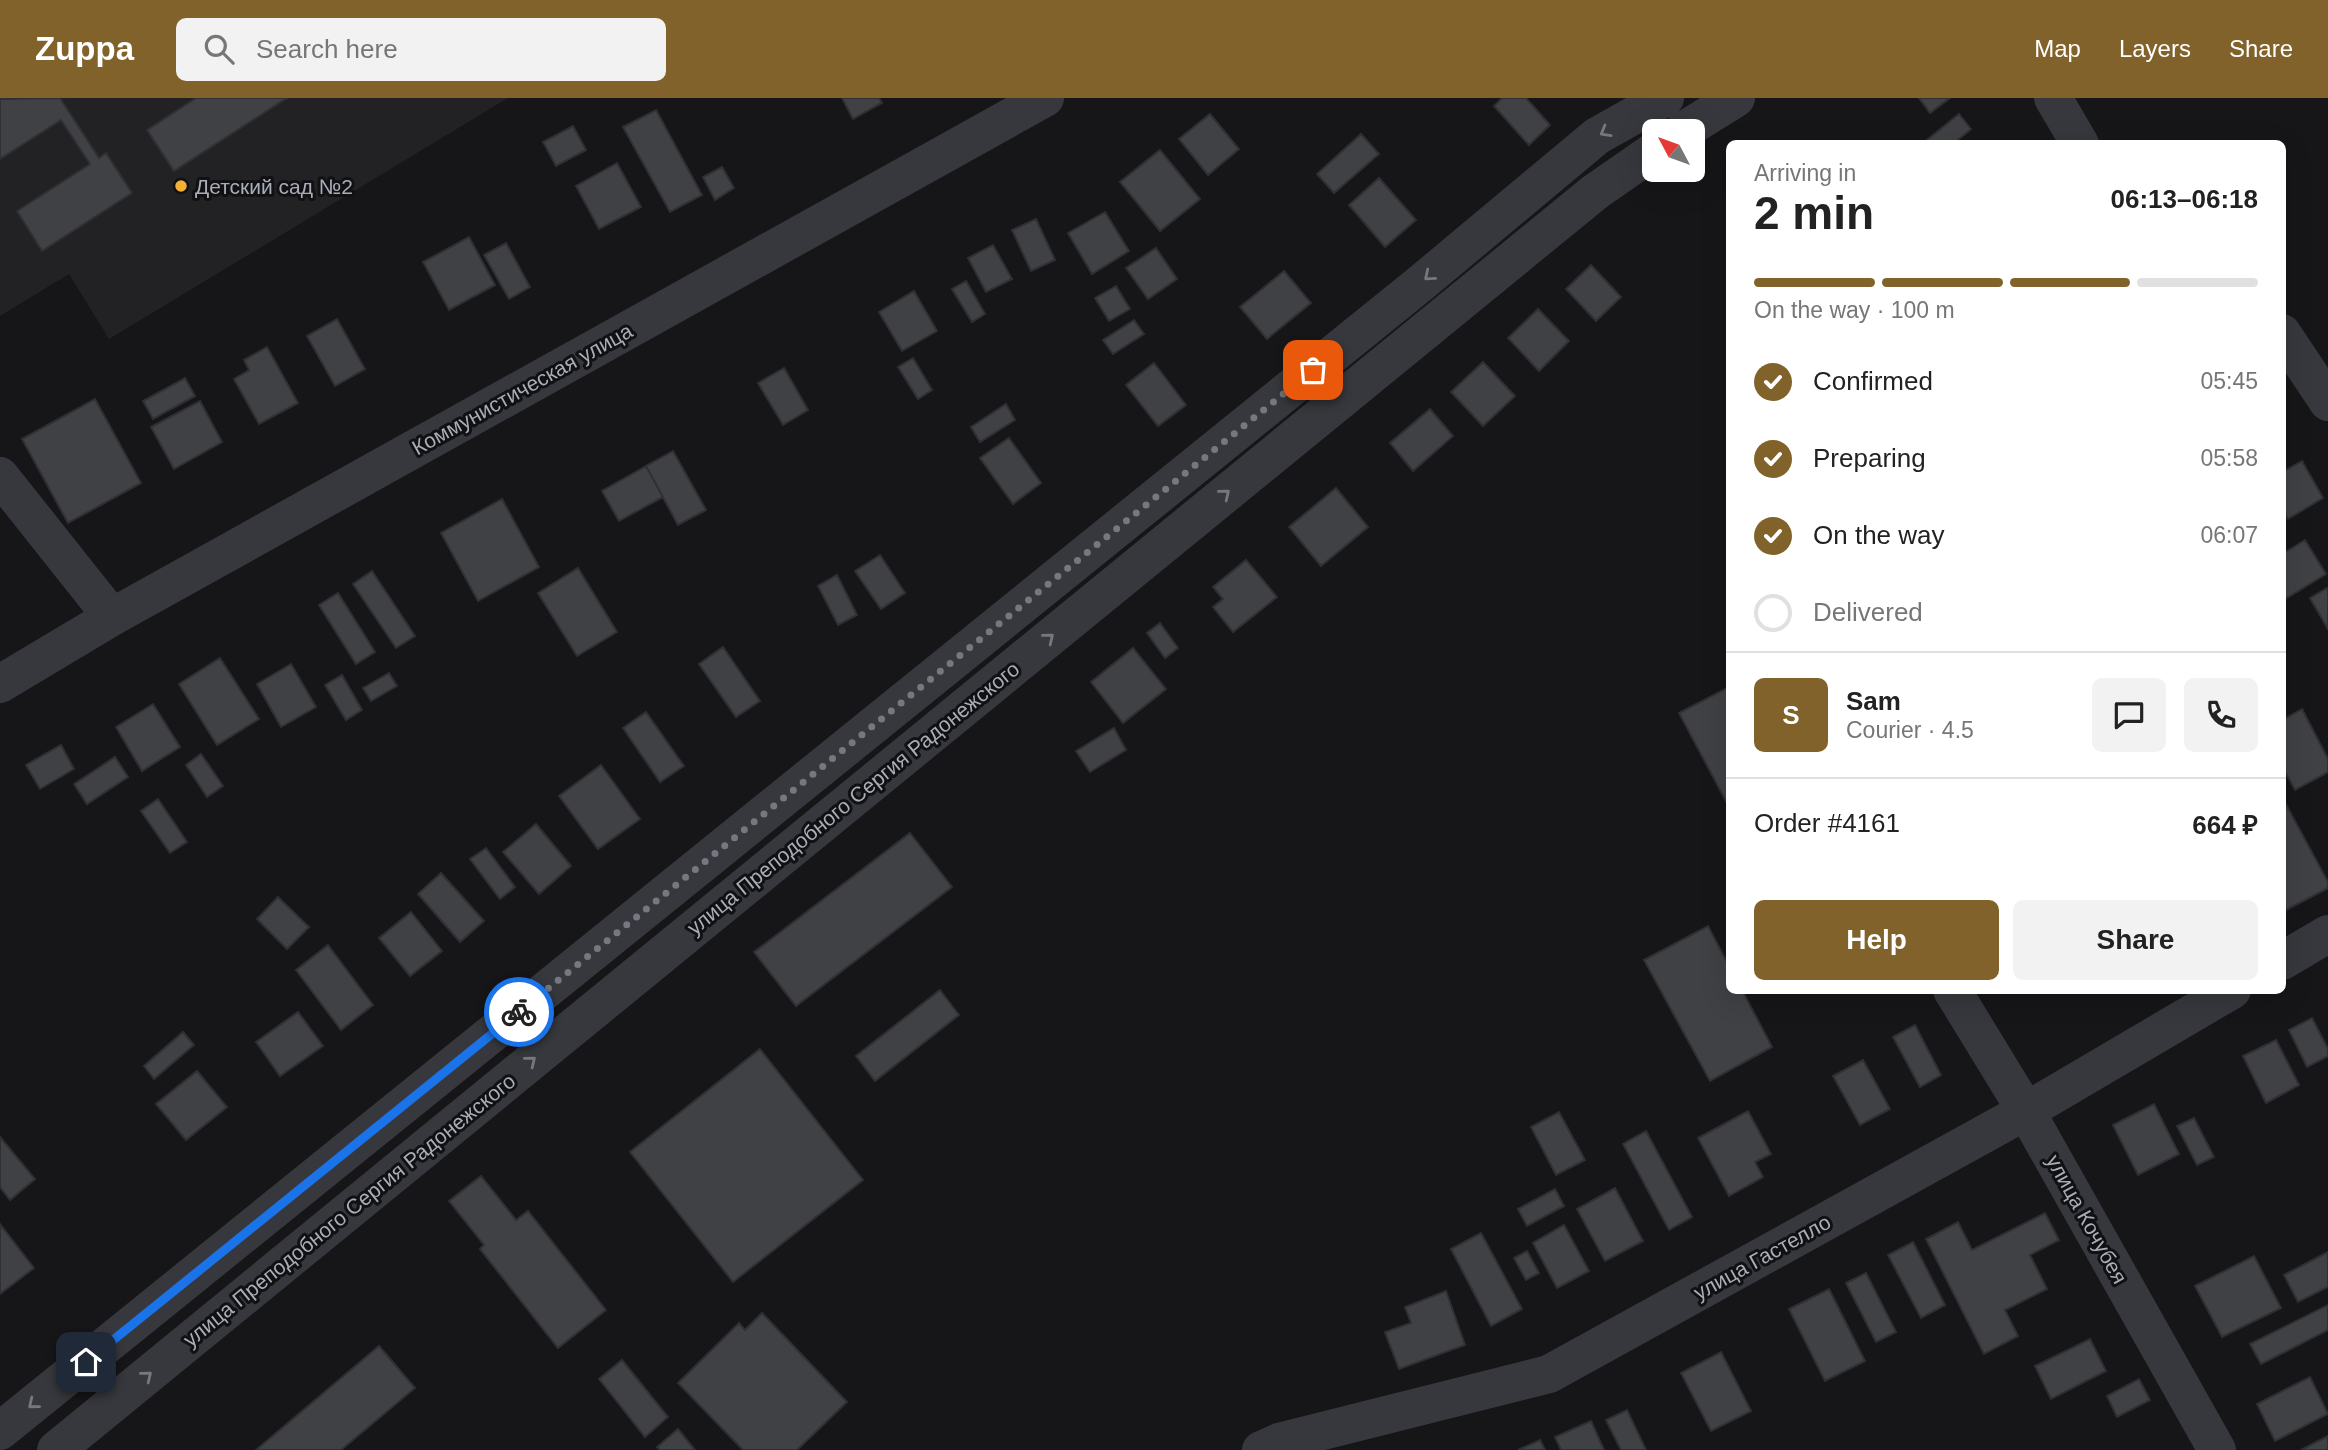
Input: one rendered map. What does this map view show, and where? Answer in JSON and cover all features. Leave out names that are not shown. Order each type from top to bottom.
[{"type":"street","name":"Коммунистическая улица","points":[[0,684],[112,617],[1045,98]]},
{"type":"street","name":"улица Преподобного Сергия Радонежского","points":[[0,1431],[1421,283],[1597,136],[1665,98]]},
{"type":"street","points":[[1702,119],[1736,98]]},
{"type":"street","points":[[2053,98],[2078,140]]},
{"type":"street","name":"улица Преподобного Сергия Радонежского","points":[[56,1450],[1595,192],[1642,159]]},
{"type":"street","points":[[2286,338],[2328,402]]},
{"type":"street","points":[[0,476],[112,617]]},
{"type":"street","points":[[2286,959],[2328,934]]},
{"type":"street","name":"улица Кочубея","points":[[1954,994],[2026,1111],[2217,1450]]},
{"type":"street","name":"улица Гастелло","points":[[1261,1450],[1279,1442],[1549,1374],[2026,1111],[2225,994]]},
{"type":"shaded area","name":"Детский сад №2","points":[[0,98],[508,98],[109,339],[69,274],[0,316]]},
{"type":"building","points":[[60,98],[99,158],[106,153],[132,193],[42,251],[17,211],[90,164],[61,120],[0,159],[0,99]]},
{"type":"building","points":[[196,98],[287,98],[174,171],[147,130]]},
{"type":"building","points":[[842,98],[879,98],[882,103],[853,119]]},
{"type":"building","points":[[1502,98],[1526,98],[1550,125],[1529,145],[1494,106]]},
{"type":"building","points":[[1919,98],[1950,98],[1930,113]]},
{"type":"building","points":[[656,110],[702,195],[670,212],[623,127]]},
{"type":"building","points":[[1210,114],[1239,149],[1208,175],[1179,139]]},
{"type":"building","points":[[1959,114],[1971,129],[1958,140],[1927,140]]},
{"type":"building","points":[[573,126],[586,150],[556,166],[543,142]]},
{"type":"building","points":[[1361,134],[1379,154],[1334,193],[1317,174]]},
{"type":"building","points":[[1160,150],[1200,199],[1160,231],[1120,182]]},
{"type":"building","points":[[617,163],[641,207],[599,229],[576,186]]},
{"type":"building","points":[[722,167],[734,188],[715,200],[703,177]]},
{"type":"building","points":[[1379,178],[1416,220],[1385,247],[1349,205]]},
{"type":"building","points":[[1105,212],[1129,251],[1092,274],[1068,233]]},
{"type":"building","points":[[1036,219],[1055,260],[1031,271],[1012,230]]},
{"type":"building","points":[[469,237],[495,285],[449,310],[423,262]]},
{"type":"building","points":[[506,243],[530,287],[509,299],[484,255]]},
{"type":"building","points":[[993,245],[1012,279],[986,292],[968,258]]},
{"type":"building","points":[[1156,248],[1177,279],[1148,299],[1126,268]]},
{"type":"building","points":[[1591,265],[1621,297],[1596,321],[1566,289]]},
{"type":"building","points":[[1284,271],[1311,303],[1267,339],[1240,307]]},
{"type":"building","points":[[966,281],[985,314],[972,322],[952,289]]},
{"type":"building","points":[[1116,286],[1130,309],[1109,321],[1095,298]]},
{"type":"building","points":[[914,291],[937,331],[902,351],[879,312]]},
{"type":"building","points":[[1538,309],[1569,341],[1539,371],[1508,338]]},
{"type":"building","points":[[337,319],[365,369],[335,386],[307,336]]},
{"type":"building","points":[[1134,320],[1144,334],[1113,354],[1103,340]]},
{"type":"building","points":[[267,347],[298,403],[259,424],[234,379],[249,370],[244,360]]},
{"type":"building","points":[[913,358],[932,390],[918,399],[898,367]]},
{"type":"building","points":[[1483,362],[1515,396],[1483,426],[1451,392]]},
{"type":"building","points":[[1154,363],[1186,405],[1158,426],[1126,385]]},
{"type":"building","points":[[784,368],[808,410],[783,425],[758,383]]},
{"type":"building","points":[[185,378],[195,396],[153,419],[143,401]]},
{"type":"building","points":[[95,399],[141,483],[68,523],[22,439]]},
{"type":"building","points":[[200,401],[222,442],[174,469],[151,427]]},
{"type":"building","points":[[1006,404],[1015,420],[980,442],[971,427]]},
{"type":"building","points":[[1430,409],[1453,436],[1413,471],[1390,443]]},
{"type":"building","points":[[1009,438],[1041,483],[1013,504],[980,458]]},
{"type":"building","points":[[673,451],[706,510],[678,525],[646,466]]},
{"type":"building","points":[[2302,461],[2323,498],[2288,519],[2286,516],[2286,470]]},
{"type":"building","points":[[646,466],[663,497],[619,521],[602,491]]},
{"type":"building","points":[[1336,488],[1368,527],[1321,566],[1289,527]]},
{"type":"building","points":[[502,499],[539,567],[478,601],[441,533]]},
{"type":"building","points":[[2305,540],[2326,574],[2286,599],[2286,552]]},
{"type":"building","points":[[880,555],[905,593],[881,609],[855,571]]},
{"type":"building","points":[[1246,560],[1277,597],[1233,632],[1213,607],[1223,599],[1213,587]]},
{"type":"building","points":[[578,568],[617,632],[577,656],[538,593]]},
{"type":"building","points":[[372,571],[415,636],[396,648],[353,584]]},
{"type":"building","points":[[837,575],[857,615],[838,625],[818,586]]},
{"type":"building","points":[[2327,588],[2328,591],[2328,629],[2310,598]]},
{"type":"building","points":[[338,593],[375,652],[356,664],[319,605]]},
{"type":"building","points":[[1160,623],[1178,648],[1165,658],[1147,633]]},
{"type":"building","points":[[723,647],[760,701],[736,717],[699,664]]},
{"type":"building","points":[[1133,648],[1166,689],[1123,723],[1091,682]]},
{"type":"building","points":[[220,658],[259,719],[217,745],[179,684]]},
{"type":"building","points":[[291,664],[316,707],[281,727],[257,684]]},
{"type":"building","points":[[389,673],[397,686],[371,701],[363,688]]},
{"type":"building","points":[[342,675],[362,710],[346,720],[325,685]]},
{"type":"building","points":[[1726,689],[1726,801],[1679,713]]},
{"type":"building","points":[[153,704],[180,747],[142,771],[116,727]]},
{"type":"building","points":[[2302,709],[2328,759],[2328,772],[2295,790],[2286,773],[2286,718]]},
{"type":"building","points":[[646,712],[684,766],[660,782],[623,728]]},
{"type":"building","points":[[1114,728],[1126,750],[1090,772],[1076,751]]},
{"type":"building","points":[[61,745],[74,769],[40,789],[26,765]]},
{"type":"building","points":[[201,754],[223,786],[207,797],[186,765]]},
{"type":"building","points":[[115,757],[128,777],[87,804],[74,784]]},
{"type":"building","points":[[601,765],[640,819],[598,849],[559,796]]},
{"type":"building","points":[[158,799],[187,842],[170,853],[141,811]]},
{"type":"building","points":[[2286,804],[2328,882],[2328,888],[2286,910]]},
{"type":"building","points":[[536,824],[571,866],[539,894],[503,852]]},
{"type":"building","points":[[910,833],[952,887],[796,1006],[754,952]]},
{"type":"building","points":[[486,848],[515,887],[500,899],[470,859]]},
{"type":"building","points":[[441,873],[484,921],[460,942],[418,894]]},
{"type":"building","points":[[278,897],[309,927],[287,949],[257,919]]},
{"type":"building","points":[[411,912],[442,951],[410,976],[379,938]]},
{"type":"building","points":[[1708,926],[1726,960],[1726,994],[1744,994],[1772,1047],[1710,1081],[1644,960]]},
{"type":"building","points":[[328,945],[373,1005],[341,1030],[296,970]]},
{"type":"building","points":[[940,990],[959,1015],[875,1081],[856,1056]]},
{"type":"building","points":[[298,1012],[323,1046],[280,1076],[256,1042]]},
{"type":"building","points":[[2312,1018],[2328,1049],[2328,1056],[2307,1067],[2289,1030]]},
{"type":"building","points":[[1915,1025],[1941,1075],[1920,1087],[1893,1037]]},
{"type":"building","points":[[183,1032],[194,1045],[154,1079],[144,1066]]},
{"type":"building","points":[[2276,1040],[2299,1085],[2266,1103],[2243,1056]]},
{"type":"building","points":[[760,1049],[863,1180],[733,1282],[630,1152]]},
{"type":"building","points":[[1863,1060],[1890,1109],[1860,1125],[1833,1076]]},
{"type":"building","points":[[197,1071],[227,1107],[186,1140],[156,1104]]},
{"type":"building","points":[[2154,1104],[2179,1154],[2138,1175],[2113,1125]]},
{"type":"building","points":[[1748,1111],[1771,1154],[1755,1162],[1763,1177],[1729,1196],[1698,1138]]},
{"type":"building","points":[[1559,1112],[1585,1160],[1556,1175],[1531,1127]]},
{"type":"building","points":[[2194,1118],[2214,1157],[2197,1165],[2177,1126]]},
{"type":"building","points":[[1646,1131],[1692,1217],[1669,1230],[1623,1144]]},
{"type":"building","points":[[0,1137],[35,1179],[10,1200],[0,1187]]},
{"type":"building","points":[[481,1176],[516,1220],[528,1211],[606,1310],[558,1348],[480,1249],[484,1245],[449,1201]]},
{"type":"building","points":[[1615,1188],[1643,1241],[1605,1261],[1577,1209]]},
{"type":"building","points":[[1555,1189],[1564,1206],[1527,1226],[1518,1209]]},
{"type":"building","points":[[2045,1213],[2059,1240],[2030,1255],[2047,1289],[2005,1310],[2018,1336],[1984,1354],[1926,1239],[1958,1222],[1972,1250]]},
{"type":"building","points":[[0,1224],[34,1268],[0,1294]]},
{"type":"building","points":[[1564,1225],[1589,1271],[1557,1288],[1533,1243]]},
{"type":"building","points":[[1481,1233],[1522,1309],[1491,1326],[1451,1249]]},
{"type":"building","points":[[1913,1242],[1945,1305],[1921,1318],[1888,1255]]},
{"type":"building","points":[[1527,1251],[1539,1273],[1526,1280],[1514,1258]]},
{"type":"building","points":[[2328,1252],[2328,1287],[2298,1302],[2284,1275]]},
{"type":"building","points":[[2254,1256],[2281,1308],[2222,1337],[2195,1286]]},
{"type":"building","points":[[1866,1273],[1896,1332],[1876,1342],[1846,1283]]},
{"type":"building","points":[[1829,1289],[1865,1361],[1825,1381],[1789,1309]]},
{"type":"building","points":[[1446,1291],[1465,1345],[1399,1369],[1385,1332],[1411,1323],[1405,1307]]},
{"type":"building","points":[[2328,1305],[2328,1330],[2261,1364],[2250,1344]]},
{"type":"building","points":[[762,1313],[847,1402],[797,1450],[743,1450],[678,1383],[739,1323],[745,1330]]},
{"type":"building","points":[[2090,1339],[2106,1371],[2051,1399],[2035,1366]]},
{"type":"building","points":[[379,1346],[415,1388],[341,1450],[256,1450]]},
{"type":"building","points":[[1721,1352],[1751,1411],[1711,1431],[1681,1373]]},
{"type":"building","points":[[622,1360],[668,1417],[645,1437],[599,1379]]},
{"type":"building","points":[[2310,1377],[2328,1414],[2275,1441],[2257,1404]]},
{"type":"building","points":[[2139,1379],[2150,1400],[2117,1417],[2107,1396]]},
{"type":"building","points":[[1627,1410],[1646,1450],[1621,1450],[1606,1420]]},
{"type":"building","points":[[1591,1421],[1604,1450],[1561,1450],[1555,1437]]},
{"type":"building","points":[[678,1429],[695,1450],[660,1450],[657,1447]]},
{"type":"building","points":[[2328,1436],[2328,1450],[2301,1450]]},
{"type":"building","points":[[1540,1440],[1545,1450],[1518,1450]]},
{"type":"way so far","points":[[519,1012],[1313,370]]},
{"type":"place","name":"Детский сад №2","points":[[181,186]]},
{"type":"route","points":[[86,1362],[519,1012]]}]
